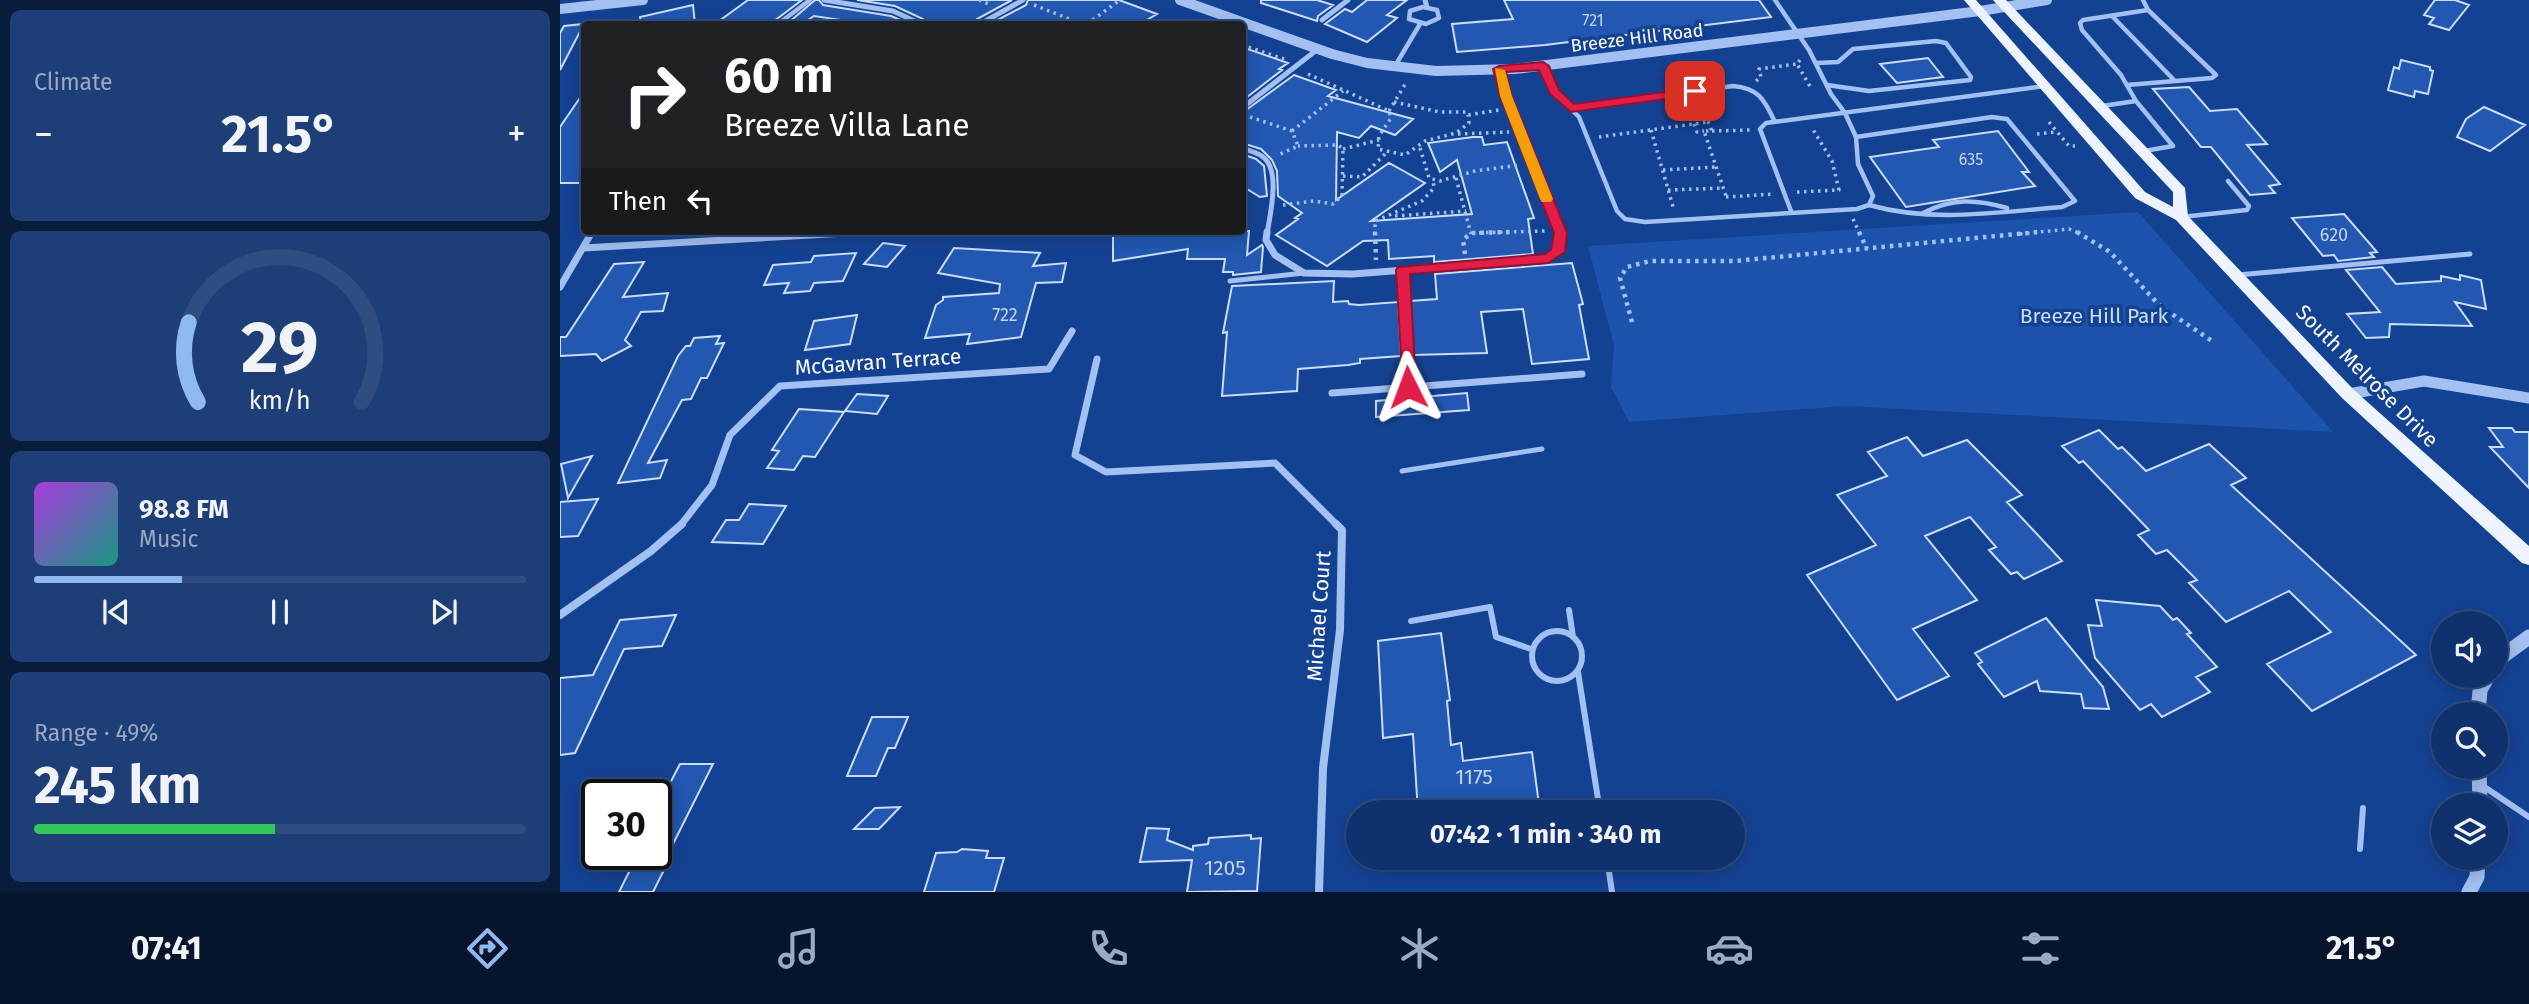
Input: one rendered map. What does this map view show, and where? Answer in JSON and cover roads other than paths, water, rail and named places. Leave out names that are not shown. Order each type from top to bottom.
[{"type":"main road","name":"South Melrose Drive","points":[[1970,0],[2048,86],[2140,195],[2182,217],[2348,394],[2529,557]]},
{"type":"main road","name":"South Melrose Drive","points":[[2003,3],[2180,191],[2182,217]]},
{"type":"street","points":[[560,9],[643,0]]},
{"type":"street","points":[[824,0],[893,10],[915,21]]},
{"type":"street","points":[[985,21],[1023,0]]},
{"type":"street","name":"Breeze Hill Road","points":[[1180,0],[1239,21]]},
{"type":"street","points":[[1322,20],[1348,0]]},
{"type":"street","points":[[1425,0],[1427,7]]},
{"type":"street","name":"Breeze Hill Road","points":[[1246,23],[1367,63],[1436,71],[1543,66],[1980,11],[2003,3],[2048,0]]},
{"type":"street","points":[[1246,105],[1318,49]]},
{"type":"street","points":[[1246,150],[1266,160],[1273,182],[1266,240],[1275,255],[1304,274],[1376,272],[1548,259],[1558,252],[1560,231],[1506,96],[1499,69]]},
{"type":"street","points":[[560,287],[591,235]]},
{"type":"street","points":[[583,248],[809,235]]},
{"type":"street","points":[[1403,270],[1408,387]]},
{"type":"street","name":"McGavran Terrace","points":[[560,615],[651,551],[685,522],[712,485],[730,435],[780,386],[1049,369],[1072,331]]},
{"type":"street","name":"Michael Court","points":[[1097,359],[1075,455],[1106,472],[1275,463],[1342,530],[1340,630],[1323,768],[1319,892]]},
{"type":"street","points":[[1332,393],[1583,374]]},
{"type":"street","points":[[2348,394],[2424,381],[2529,398]]},
{"type":"street","points":[[2508,652],[2529,637]]},
{"type":"street","points":[[2480,779],[2480,793]]},
{"type":"street","points":[[2469,892],[2477,877],[2477,870]]},
{"type":"lane","points":[[782,21],[810,0]]},
{"type":"lane","points":[[1775,0],[1845,113],[1856,137],[1858,164],[1873,196],[1869,205]]},
{"type":"lane","points":[[2127,85],[2212,78],[2216,75],[2148,10],[2143,0]]},
{"type":"lane","points":[[1427,7],[1437,10],[1440,15],[1431,23],[1420,24],[1409,19],[1408,14],[1413,9],[1427,7]]},
{"type":"lane","points":[[2142,152],[2173,146],[2082,30],[2080,23],[2083,20],[2148,10]]},
{"type":"lane","points":[[2112,16],[2175,81]]},
{"type":"lane","points":[[1395,66],[1420,24]]},
{"type":"lane","points":[[1816,63],[1838,62],[1853,49],[1936,41],[1946,43],[1971,77],[1970,80],[1869,92],[1828,85]]},
{"type":"lane","points":[[1543,66],[1554,92],[1579,117],[1617,211],[1625,219],[1645,222],[1857,209],[1869,205],[1883,211],[1920,215],[2062,207],[2075,201],[2024,136],[2007,119],[1992,117],[1856,137]]},
{"type":"lane","points":[[1791,211],[1760,130],[1766,123],[2048,86]]},
{"type":"lane","points":[[1571,108],[1695,91],[1750,87],[1759,93],[1774,120]]},
{"type":"lane","points":[[2099,106],[2136,101]]},
{"type":"lane","points":[[2182,217],[2247,210],[2247,202],[2228,181]]},
{"type":"lane","points":[[1920,215],[1940,204],[1980,199],[2011,210]]},
{"type":"lane","points":[[2237,275],[2470,254]]},
{"type":"lane","points":[[1230,281],[1304,274]]},
{"type":"lane","points":[[1402,471],[1542,449]]},
{"type":"lane","points":[[1410,621],[1490,607],[1496,637],[1531,649]]},
{"type":"lane","points":[[1569,610],[1573,637],[1584,653],[1578,672],[1598,800]]},
{"type":"lane","points":[[1573,637],[1554,632],[1536,641],[1531,649],[1533,667],[1540,675],[1560,680],[1578,672]]},
{"type":"lane","points":[[2480,784],[2529,817]]},
{"type":"lane","points":[[2360,849],[2363,808]]},
{"type":"lane","points":[[1609,870],[1612,892]]},
{"type":"park label","name":"Breeze Hill Park","points":[[2094,316]]}]
